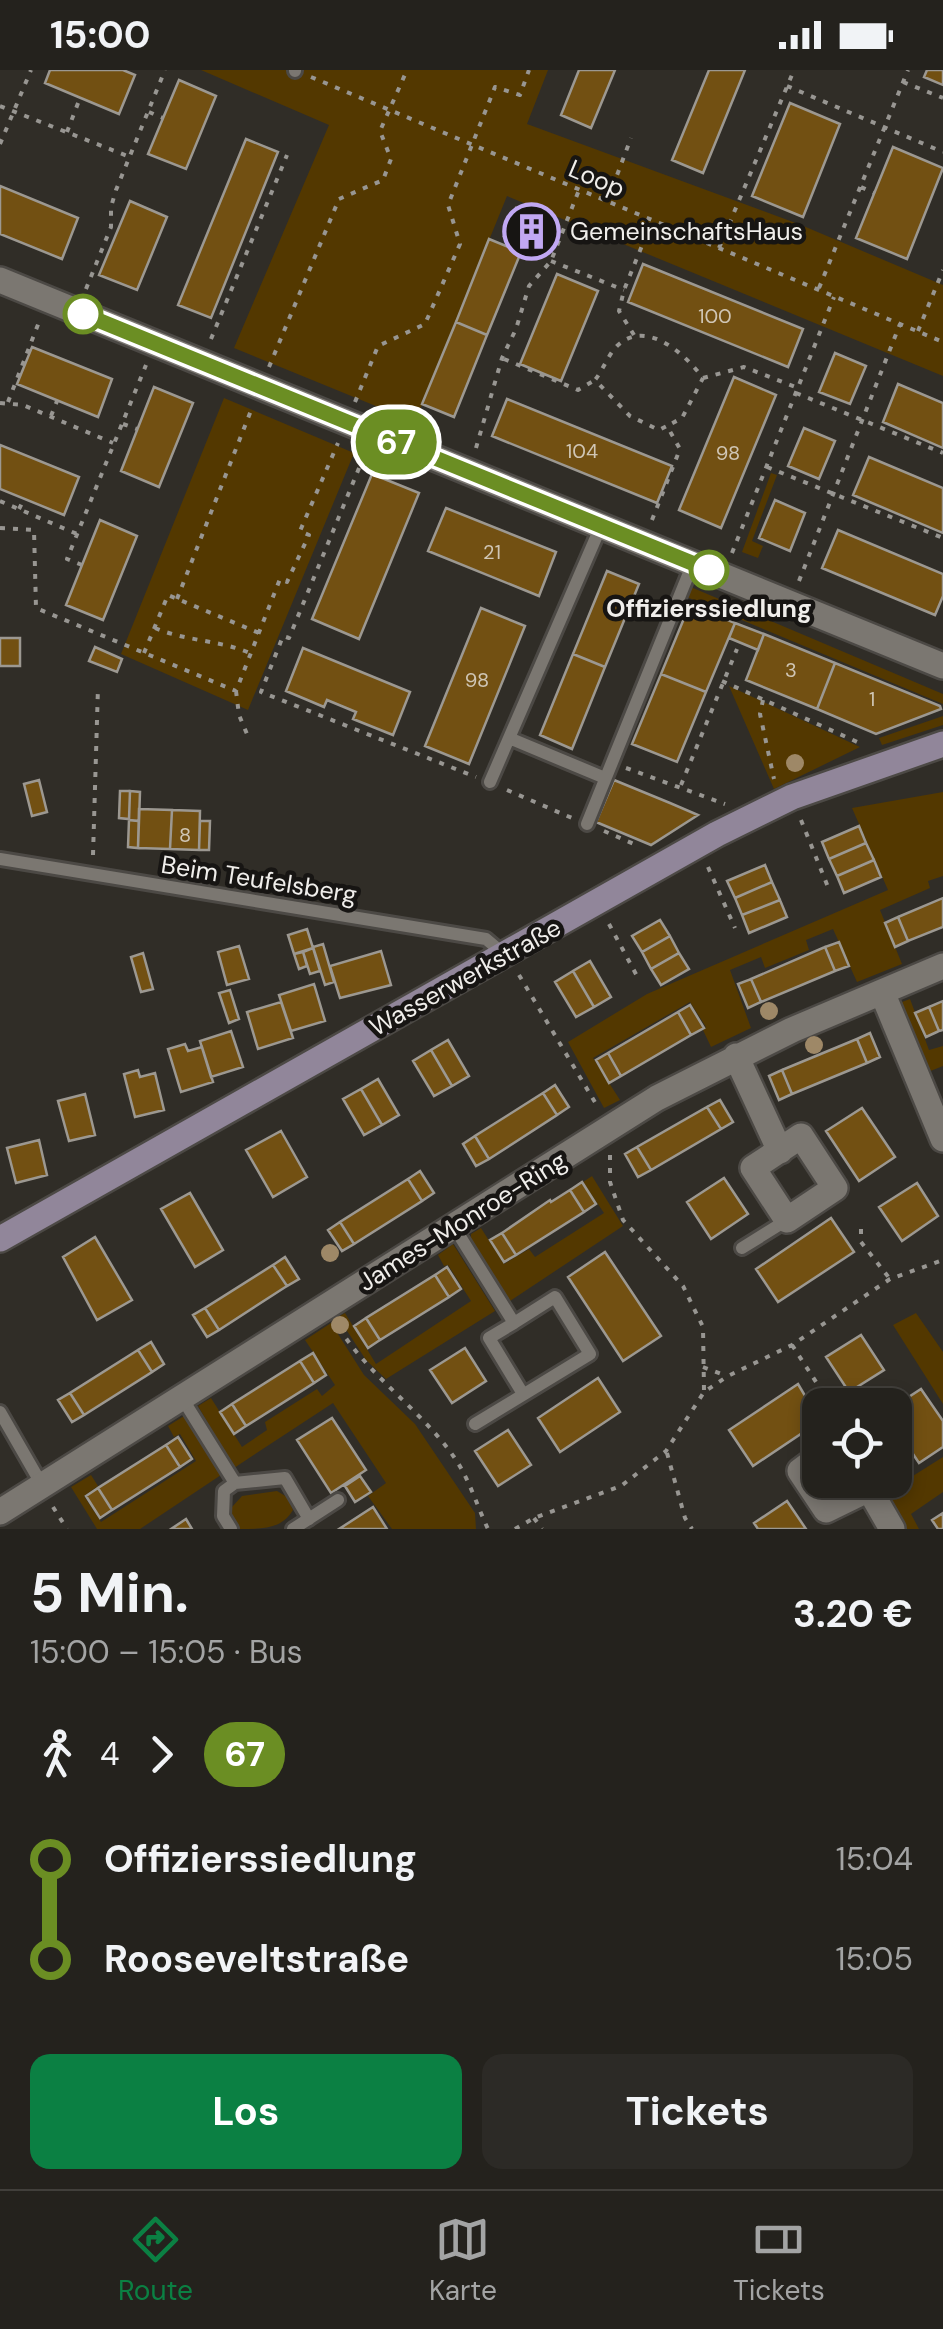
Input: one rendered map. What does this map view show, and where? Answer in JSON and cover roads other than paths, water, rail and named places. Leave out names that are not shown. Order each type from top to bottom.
[{"type":"street","points":[[0,280],[943,666]]},
{"type":"street","name":"Wasserwerkstraße","points":[[0,1239],[739,822],[784,800],[943,744]]},
{"type":"street","name":"James-Monroe-Ring","points":[[0,1512],[609,1126],[736,1056],[943,966]]},
{"type":"street","points":[[882,992],[943,1139]]},
{"type":"street","points":[[736,1056],[780,1151]]},
{"type":"street","points":[[802,1136],[835,1188],[787,1220],[753,1168],[802,1136]]},
{"type":"street","points":[[818,1498],[826,1510],[848,1498]]},
{"type":"street","points":[[878,1498],[892,1529]]},
{"type":"lane","points":[[490,782],[601,526]]},
{"type":"lane","points":[[587,824],[693,564]]},
{"type":"lane","points":[[509,738],[604,778]]},
{"type":"lane","name":"Beim Teufelsberg","points":[[0,860],[486,939],[505,955]]},
{"type":"lane","points":[[742,1248],[787,1220]]},
{"type":"lane","points":[[454,1227],[514,1323]]},
{"type":"lane","points":[[475,1424],[590,1354],[555,1297],[489,1338],[524,1394]]},
{"type":"lane","points":[[182,1398],[235,1483]]},
{"type":"lane","points":[[0,1412],[42,1485]]},
{"type":"lane","points":[[231,1529],[223,1516],[224,1490],[235,1483],[285,1478],[309,1519]]},
{"type":"lane","points":[[293,1529],[338,1500]]},
{"type":"place","name":"GemeinschaftsHaus","points":[[531,231]]},
{"type":"place","name":"Offizierssiedlung","points":[[709,570]]}]
